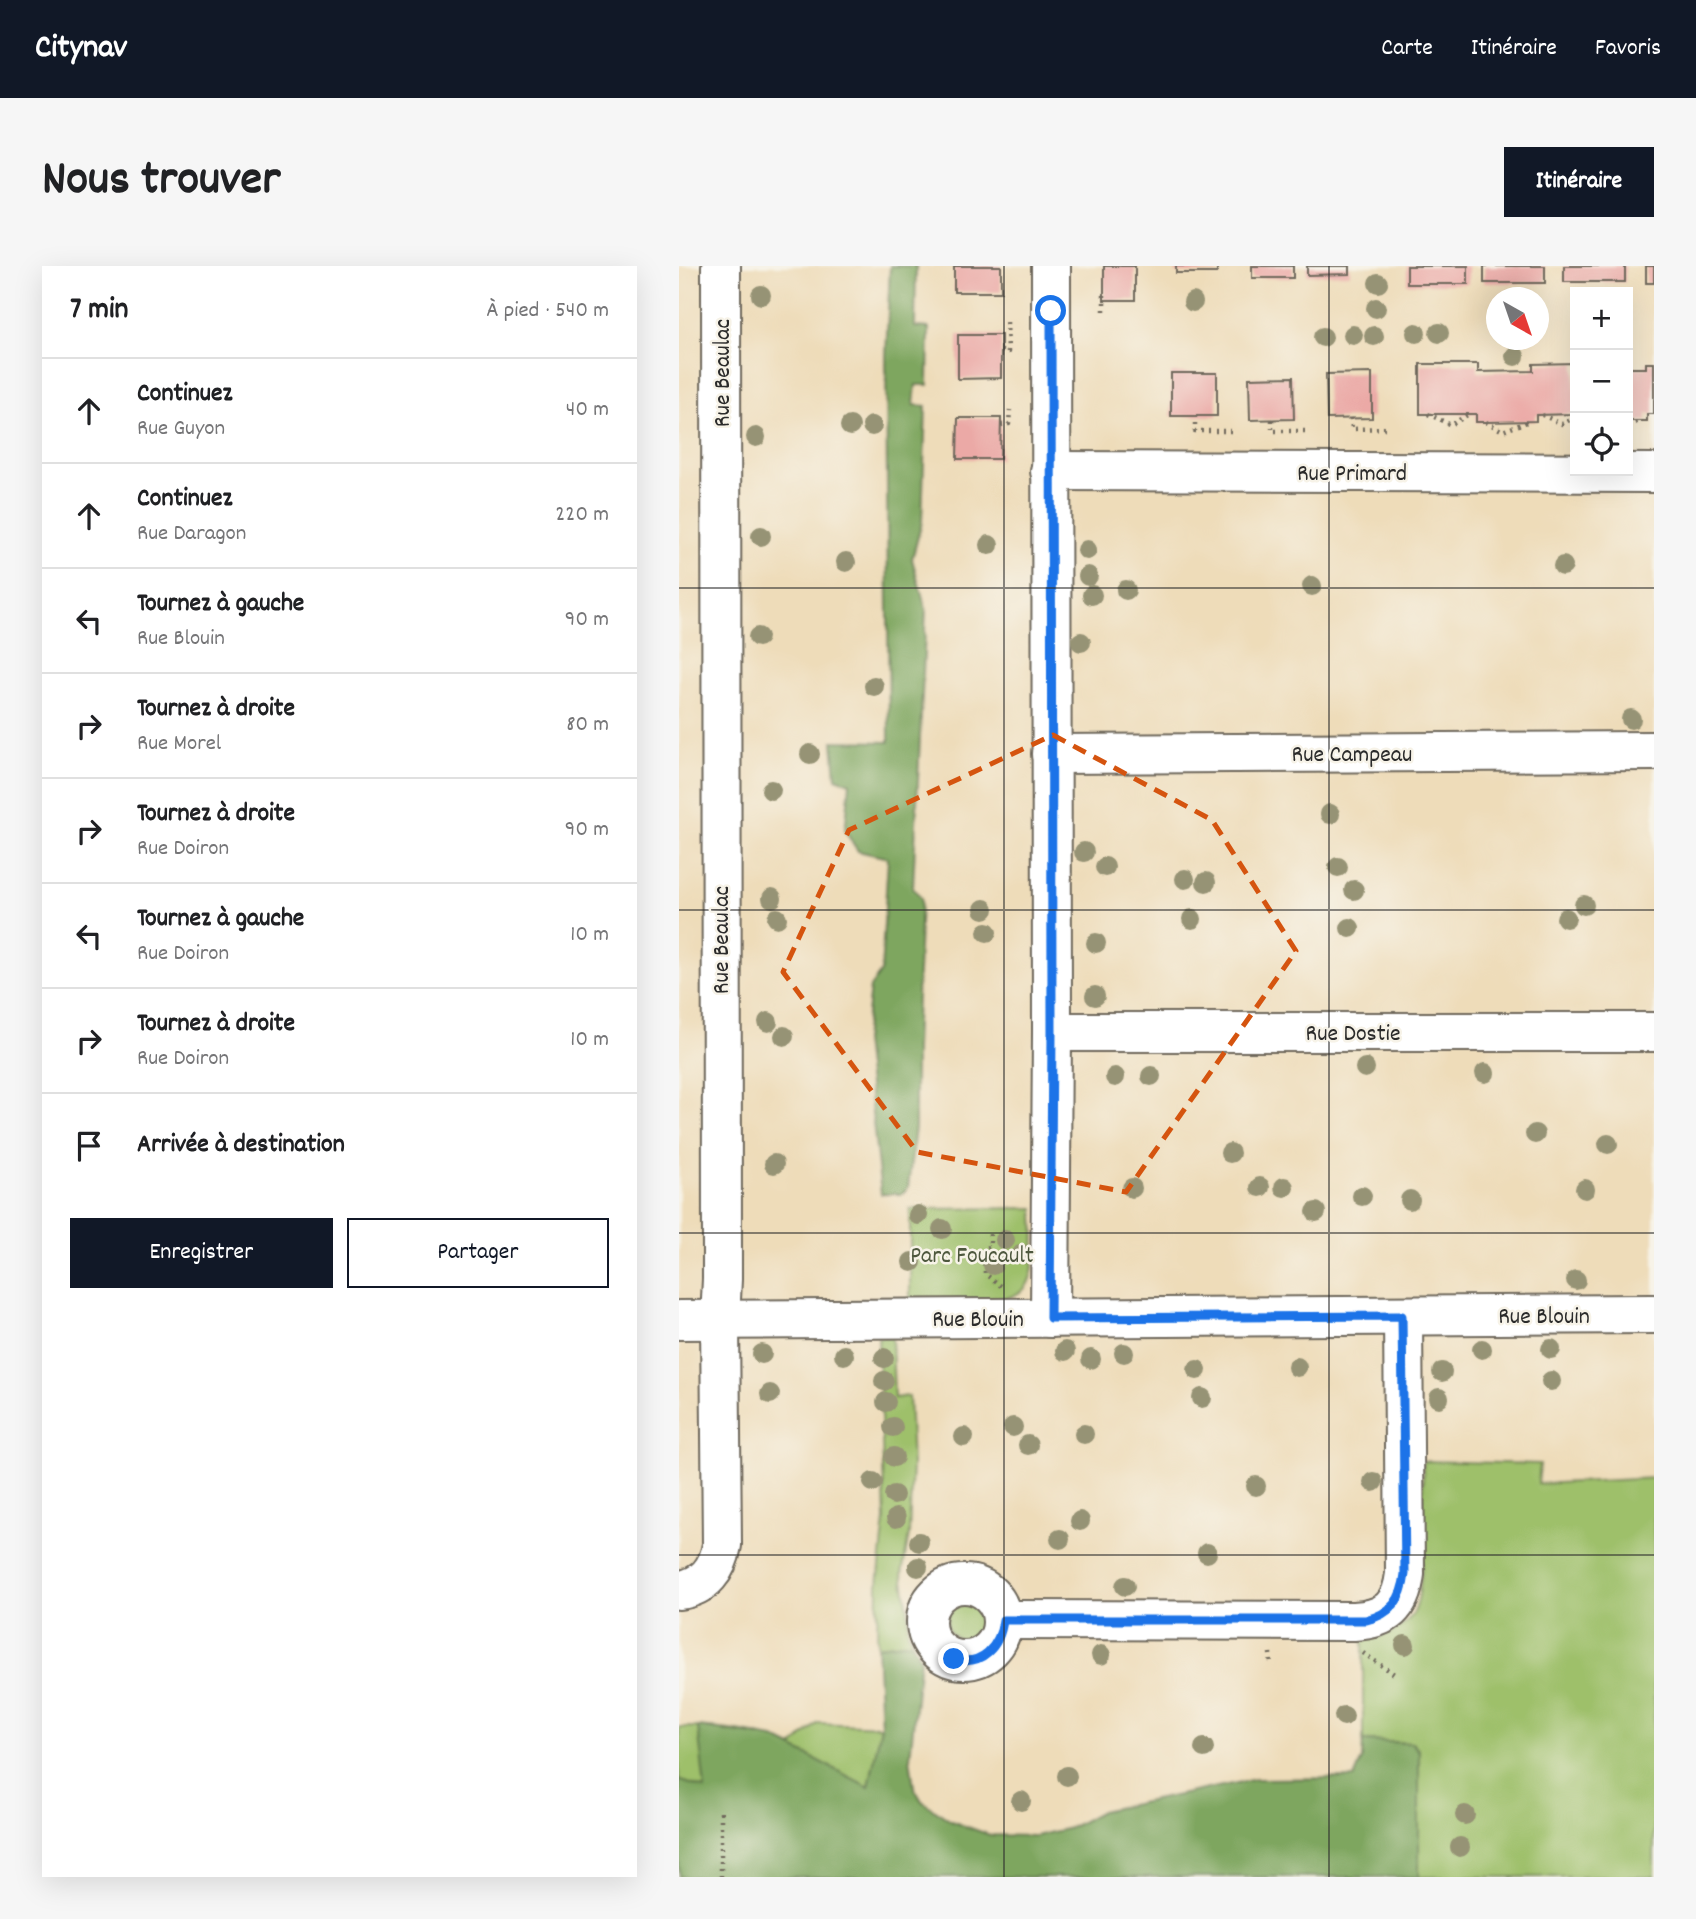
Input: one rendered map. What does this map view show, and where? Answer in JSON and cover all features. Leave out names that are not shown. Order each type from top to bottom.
[{"type":"street","name":"Rue Beaulac","points":[[679,1590],[697,1585],[707,1578],[720,1559],[722,1545],[721,266]]},
{"type":"street","points":[[1050,1318],[1051,266]]},
{"type":"street","name":"Rue Primard","points":[[1050,471],[1654,472]]},
{"type":"street","name":"Rue Campeau","points":[[1051,754],[1654,751]]},
{"type":"street","name":"Rue Dostie","points":[[1052,1032],[1654,1032]]},
{"type":"street","name":"Rue Blouin","points":[[679,1320],[1654,1314]]},
{"type":"street","points":[[1003,1620],[1354,1621],[1377,1617],[1389,1611],[1398,1602],[1405,1574],[1402,1316]]},
{"type":"path","points":[[1104,293],[1104,312]]},
{"type":"path","points":[[1001,351],[1008,352],[1007,322]]},
{"type":"path","points":[[1001,425],[1009,424],[1010,410]]},
{"type":"path","points":[[1428,414],[1451,425],[1469,414]]},
{"type":"path","points":[[1542,415],[1562,425],[1570,420]]},
{"type":"path","points":[[1195,416],[1195,431],[1232,431]]},
{"type":"path","points":[[1351,418],[1352,429],[1388,428]]},
{"type":"path","points":[[1272,420],[1272,431],[1306,430]]},
{"type":"path","points":[[1633,423],[1640,421]]},
{"type":"path","points":[[1486,422],[1503,431],[1527,422]]},
{"type":"path","points":[[990,1234],[990,1247],[984,1248],[985,1274],[1001,1284],[1001,1318]]},
{"type":"path","points":[[1361,1651],[1397,1676]]},
{"type":"path","points":[[721,1812],[721,1877]]},
{"type":"highlighted area","points":[[1053,735],[1212,820],[1296,951],[1126,1192],[917,1152],[783,972],[849,830]]},
{"type":"green space","points":[[890,266],[916,266],[915,327],[929,328],[928,385],[916,385],[914,405],[926,406],[922,522],[912,559],[926,609],[913,888],[921,898],[915,1127],[908,1188],[902,1194],[881,1194],[864,1041],[870,987],[881,972],[888,858],[858,851],[845,831],[850,783],[836,778],[833,741],[889,742],[886,356]]},
{"type":"green space","name":"Parc Foucault","points":[[1034,1208],[1034,1263],[1023,1290],[998,1301],[910,1300],[910,1209]]},
{"type":"green space","points":[[878,1337],[892,1337],[894,1398],[909,1396],[912,1464],[909,1535],[902,1574],[908,1611],[908,1633],[912,1642],[877,1646],[878,1585],[885,1519]]},
{"type":"green space","points":[[1423,1461],[1540,1464],[1538,1484],[1654,1478],[1654,1877],[1419,1877],[1419,1751],[1412,1743],[1363,1741],[1363,1640],[1385,1635],[1404,1624],[1414,1612],[1418,1601],[1422,1563]]},
{"type":"green space","points":[[964,1605],[976,1610],[981,1622],[976,1634],[964,1639],[952,1634],[947,1622],[952,1610]]},
{"type":"green space","points":[[912,1642],[920,1659],[910,1758],[914,1787],[922,1801],[951,1821],[990,1835],[1035,1836],[1070,1828],[1101,1811],[1256,1779],[1354,1778],[1362,1759],[1363,1741],[1412,1743],[1419,1751],[1419,1877],[679,1877],[679,1780],[705,1789],[698,1727],[774,1738],[869,1787],[881,1726],[877,1646]]},
{"type":"green space","points":[[818,1723],[881,1726],[869,1788],[679,1877],[679,1727],[737,1731],[766,1737],[792,1747]]},
{"type":"building","points":[[954,266],[1001,266],[1001,292],[954,292]]},
{"type":"building","points":[[1104,266],[1135,266],[1135,300],[1104,300]]},
{"type":"building","points":[[1176,266],[1217,266],[1217,273],[1176,273]]},
{"type":"building","points":[[1252,266],[1293,266],[1293,278],[1252,278]]},
{"type":"building","points":[[1307,266],[1350,266],[1350,274],[1307,275]]},
{"type":"building","points":[[1407,266],[1468,266],[1468,284],[1407,284]]},
{"type":"building","points":[[1484,266],[1545,266],[1545,283],[1484,283]]},
{"type":"building","points":[[1564,266],[1625,266],[1625,282],[1564,282]]},
{"type":"building","points":[[1646,266],[1654,266],[1654,283],[1646,283]]},
{"type":"building","points":[[958,335],[1001,335],[1001,378],[958,379]]},
{"type":"building","points":[[1570,363],[1570,414],[1536,415],[1536,421],[1476,422],[1476,414],[1420,414],[1420,364],[1478,364],[1478,372],[1533,371],[1533,364]]},
{"type":"building","points":[[1646,363],[1654,363],[1654,414],[1647,414],[1647,421],[1633,421],[1633,368],[1646,368]]},
{"type":"building","points":[[1171,373],[1217,373],[1217,416],[1171,416]]},
{"type":"building","points":[[1372,373],[1372,418],[1327,419],[1326,374]]},
{"type":"building","points":[[1293,377],[1294,419],[1250,420],[1249,378]]},
{"type":"building","points":[[958,418],[1001,418],[1000,459],[957,459]]},
{"type":"route","points":[[954,1659],[973,1660],[990,1652],[1001,1634],[1003,1620],[1366,1620],[1389,1611],[1398,1602],[1405,1574],[1402,1316],[1050,1318],[1051,311]]}]
